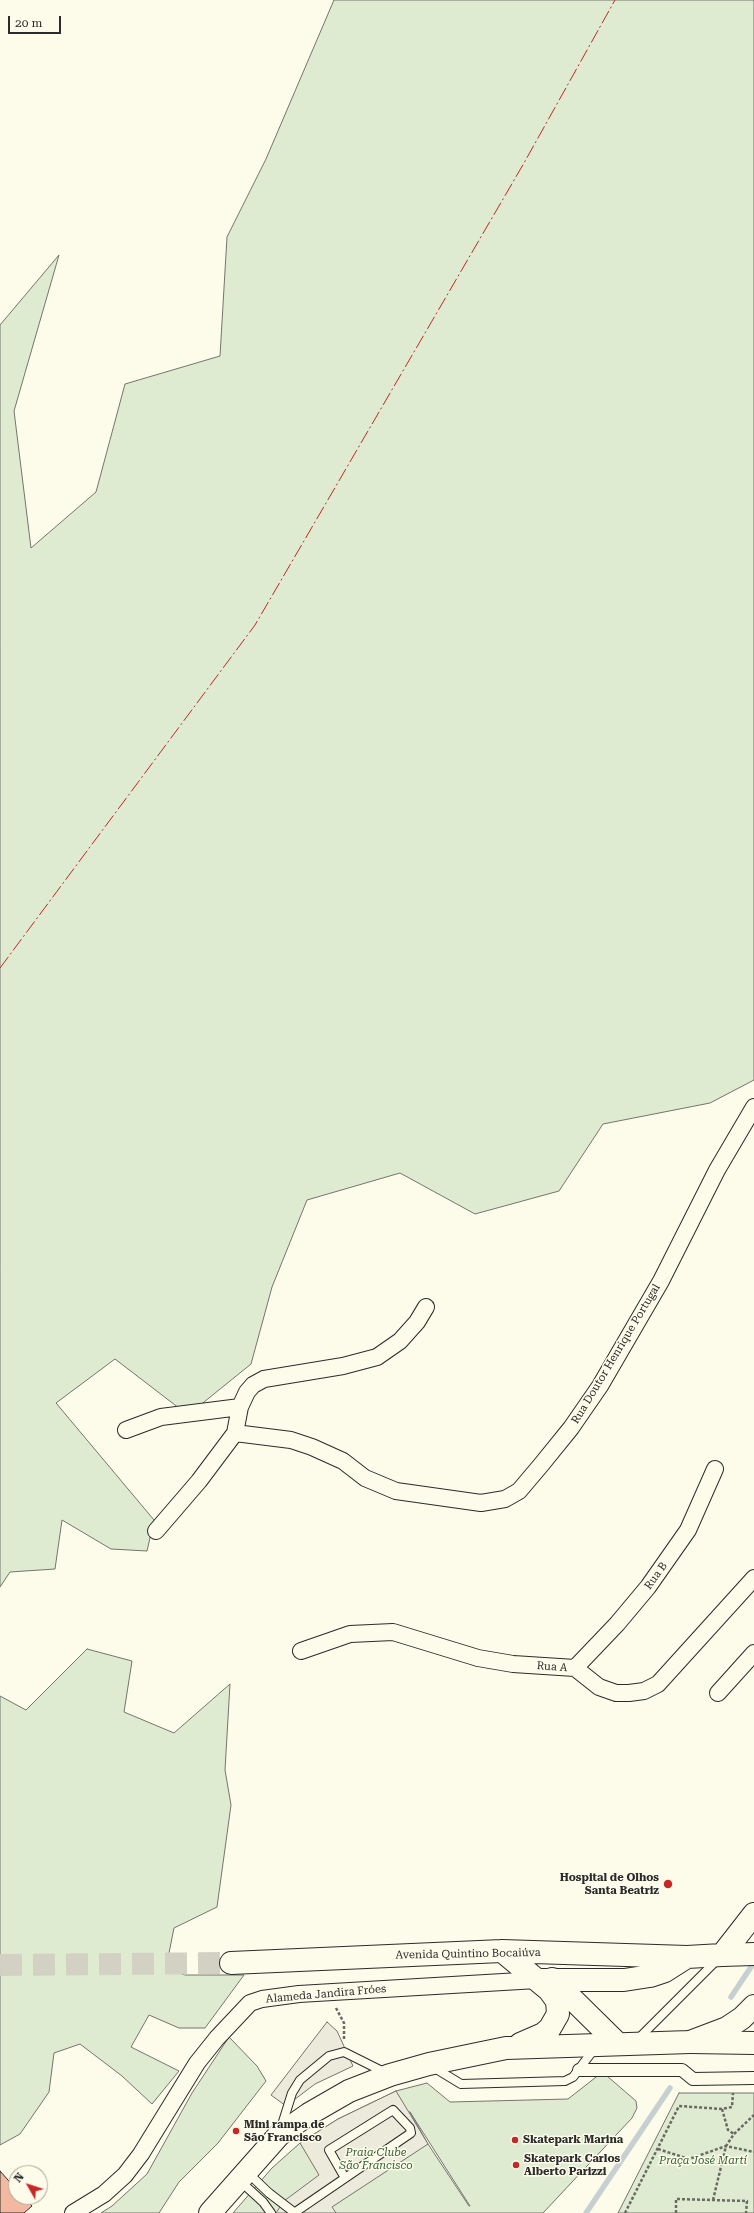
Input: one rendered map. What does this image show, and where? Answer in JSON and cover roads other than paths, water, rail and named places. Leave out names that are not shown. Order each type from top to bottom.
[{"type":"main road","points":[[722,1955],[754,1914]]},
{"type":"main road","points":[[502,1951],[545,1979],[617,2044]]},
{"type":"main road","name":"Avenida Quintino Bocaiúva","points":[[231,1963],[502,1951],[687,1957],[754,1954]]},
{"type":"main road","points":[[545,1979],[624,1980],[650,1976],[665,1971],[687,1957]]},
{"type":"main road","points":[[210,2213],[279,2135],[309,2114],[349,2091],[390,2075],[429,2064],[506,2048],[531,2040],[543,2034],[555,2021],[558,2008],[555,1996],[545,1979]]},
{"type":"main road","points":[[690,2042],[728,2028],[742,2018],[754,2006]]},
{"type":"main road","points":[[506,2048],[690,2042],[754,2043]]},
{"type":"street","name":"Rua Doutor Henrique Portugal","points":[[235,1433],[291,1440],[312,1447],[343,1461],[365,1478],[396,1491],[481,1503],[505,1499],[519,1491],[571,1428],[600,1386],[661,1281],[717,1170],[754,1108]]},
{"type":"street","points":[[156,1531],[199,1481],[235,1433],[240,1407],[247,1392],[258,1381],[343,1366],[376,1357],[400,1341],[417,1322],[426,1307]]},
{"type":"street","points":[[126,1430],[161,1417],[240,1407]]},
{"type":"street","name":"Rua B","points":[[574,1668],[617,1624],[648,1588],[688,1530],[715,1469]]},
{"type":"street","name":"Rua A","points":[[301,1650],[350,1634],[393,1632],[478,1658],[513,1664],[574,1668],[599,1688],[616,1693],[644,1691],[658,1684],[754,1578]]},
{"type":"street","points":[[718,1693],[752,1660]]},
{"type":"street","name":"Alameda Jandira Fróes","points":[[73,2213],[104,2194],[125,2175],[141,2154],[197,2063],[217,2038],[250,2004],[262,1999],[328,1993],[545,1979]]},
{"type":"street","points":[[579,2070],[682,2070],[693,2079],[754,2078]]},
{"type":"lane","points":[[429,2064],[457,2082],[471,2085],[565,2081],[573,2077],[579,2070],[617,2044],[722,1955]]},
{"type":"lane","points":[[279,2135],[292,2093],[300,2080],[329,2056],[344,2052],[390,2075]]},
{"type":"lane","points":[[243,2175],[295,2213],[411,2133],[410,2128],[393,2110],[329,2150],[345,2178]]},
{"type":"lane","points":[[243,2175],[271,2213]]},
{"type":"waterway","points":[[731,1997],[753,1964]]},
{"type":"waterway","points":[[586,2213],[670,2088]]},
{"type":"tunnel","points":[[0,1965],[231,1963]]},
{"type":"place","name":"Hospital de Olhos Santa Beatriz","points":[[668,1884]]},
{"type":"place","name":"Mini rampa de São Francisco","points":[[236,2131]]},
{"type":"place","name":"Skatepark Marina","points":[[515,2140]]},
{"type":"place","name":"Skatepark Carlos Alberto Parizzi","points":[[516,2165]]},
{"type":"park label","name":"Praia Clube São Francisco","points":[[376,2159]]},
{"type":"park label","name":"Praça José Martí","points":[[703,2161]]}]
